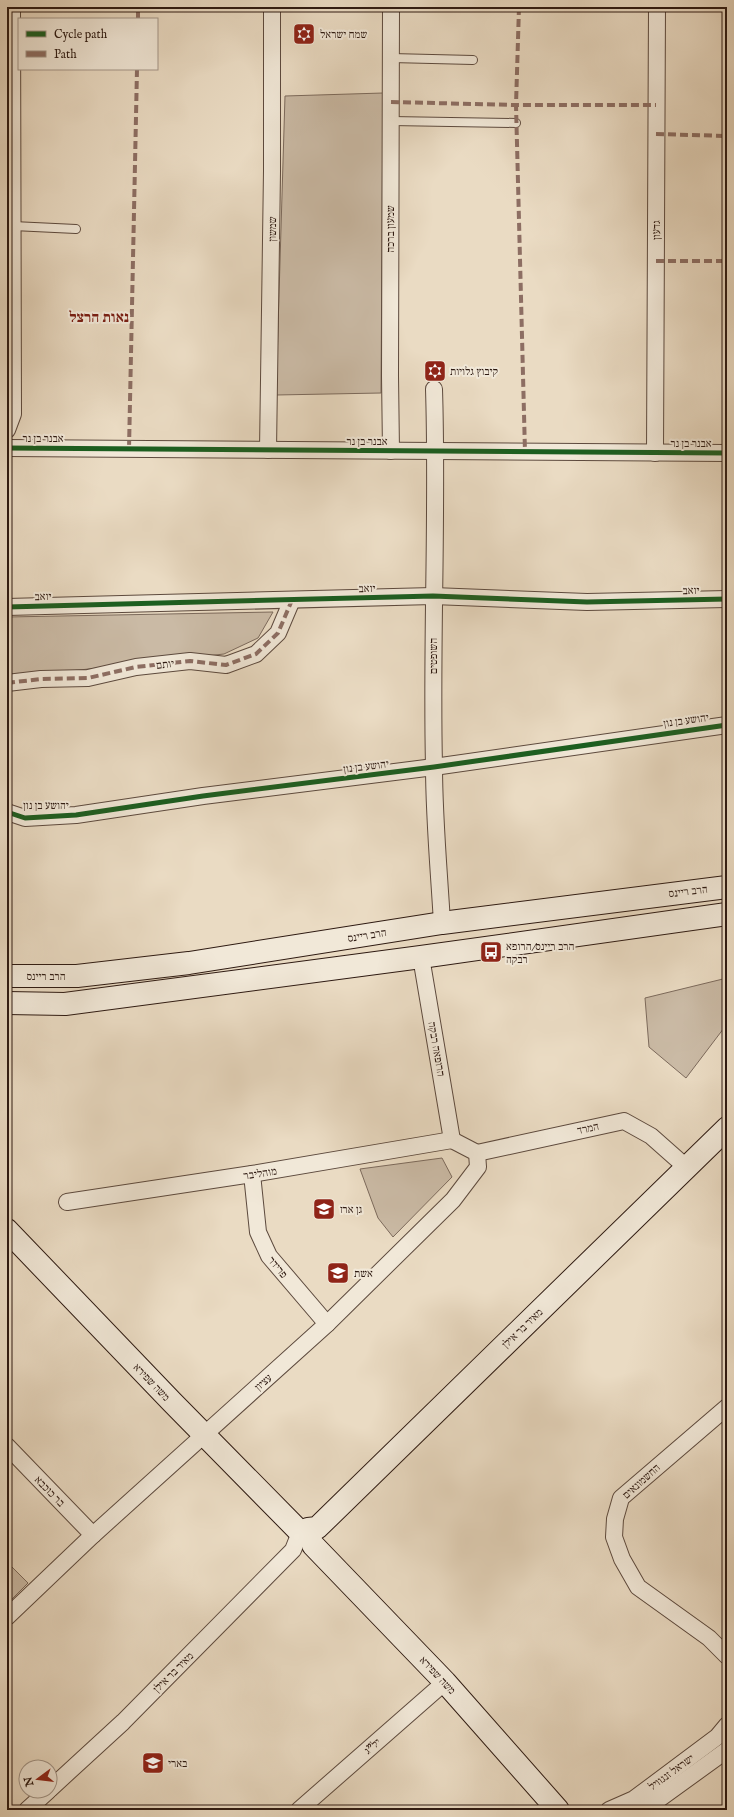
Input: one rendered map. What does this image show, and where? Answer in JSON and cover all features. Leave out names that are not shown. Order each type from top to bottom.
[{"type":"main road","name":"הרב ריינס","points":[[7,976],[77,976],[189,963],[442,923],[727,887]]},
{"type":"main road","points":[[7,1003],[65,1004],[421,957],[727,914]]},
{"type":"main road","name":"מאיר בר אילן","points":[[306,1538],[727,1128]]},
{"type":"main road","name":"משה שפירא","points":[[7,1230],[445,1682],[558,1810]]},
{"type":"street","name":"שמשון","points":[[268,450],[272,171],[272,7]]},
{"type":"street","name":"שמעון ברכה","points":[[391,7],[391,451]]},
{"type":"street","name":"גדעון","points":[[655,453],[657,7]]},
{"type":"street","points":[[7,430],[13,414],[13,226],[10,154],[11,12]]},
{"type":"street","name":"השופטים","points":[[434,389],[436,451],[433,596],[434,767],[442,923]]},
{"type":"street","name":"אבנר בן נר","points":[[7,448],[727,453]]},
{"type":"street","name":"יואב","points":[[7,607],[433,596],[587,602],[727,599]]},
{"type":"street","name":"יותם","points":[[7,682],[41,679],[88,678],[136,667],[190,661],[226,666],[256,654],[278,633],[292,600]]},
{"type":"street","name":"יהושע בן נון","points":[[7,812],[25,818],[76,815],[203,796],[434,767],[727,725]]},
{"type":"street","name":"הרופאה רבקה","points":[[421,957],[452,1140]]},
{"type":"street","name":"המרד","points":[[477,1153],[624,1122],[651,1136],[686,1167]]},
{"type":"street","points":[[452,1140],[477,1153]]},
{"type":"street","name":"מוהליבר","points":[[67,1202],[252,1174],[452,1140]]},
{"type":"street","name":"עציון","points":[[7,1617],[93,1535],[206,1435],[327,1324],[453,1200],[478,1167],[477,1153]]},
{"type":"street","name":"פרידר","points":[[252,1174],[258,1232],[269,1256],[327,1324]]},
{"type":"street","name":"החשמונאים","points":[[727,1407],[621,1498],[615,1519],[614,1537],[622,1559],[638,1587],[709,1638],[727,1656]]},
{"type":"street","name":"בר כוכבא","points":[[7,1446],[93,1535]]},
{"type":"street","name":"מאיר בר אילן","points":[[58,1782],[123,1722],[306,1538]]},
{"type":"street","name":"יל\"ג","points":[[299,1810],[445,1682]]},
{"type":"street","name":"ישראל זנגוויל","points":[[609,1810],[634,1798],[717,1737],[727,1725]]},
{"type":"street","name":"ישראל זנגוויל","points":[[644,1810],[727,1750]]},
{"type":"street","name":"מאיר בר אילן","points":[[27,1810],[39,1799]]},
{"type":"lane","points":[[391,58],[473,60]]},
{"type":"lane","points":[[392,121],[516,123]]},
{"type":"lane","points":[[13,226],[76,228]]},
{"type":"shaded area","points":[[383,93],[381,393],[276,395],[285,96]]},
{"type":"shaded area","points":[[273,612],[258,638],[224,654],[7,678],[7,617]]},
{"type":"shaded area","points":[[727,978],[727,1024],[686,1078],[649,1047],[645,998]]},
{"type":"shaded area","points":[[442,1158],[452,1177],[393,1237],[378,1218],[360,1169]]},
{"type":"shaded area","points":[[7,1562],[28,1583],[7,1604]]},
{"type":"marked path","points":[[138,7],[138,18]]},
{"type":"marked path","points":[[519,7],[516,105],[525,452]]},
{"type":"marked path","points":[[686,7],[727,9]]},
{"type":"marked path","points":[[129,449],[137,70]]},
{"type":"marked path","points":[[391,102],[516,105],[656,105]]},
{"type":"marked path","points":[[656,134],[727,136]]},
{"type":"marked path","points":[[656,261],[727,261]]},
{"type":"marked path","points":[[7,683],[41,679],[88,678],[136,667],[190,661],[226,665],[256,654],[278,633],[292,600]]},
{"type":"cycle path","points":[[7,448],[727,453]]},
{"type":"cycle path","points":[[7,607],[433,596],[587,602],[727,599]]},
{"type":"cycle path","points":[[7,812],[25,818],[76,815],[203,796],[434,767],[727,725]]},
{"type":"place","name":"שמח ישראל","points":[[304,34]]},
{"type":"place","name":"קיבוץ גלויות","points":[[435,371]]},
{"type":"place","name":"הרב ריינס/הרופא רבקה","points":[[491,952]]},
{"type":"place","name":"גן ארז","points":[[324,1209]]},
{"type":"place","name":"אשת","points":[[338,1273]]},
{"type":"place","name":"בארי","points":[[153,1763]]},
{"type":"district","name":"נאות הרצל","points":[[99,317]]}]
